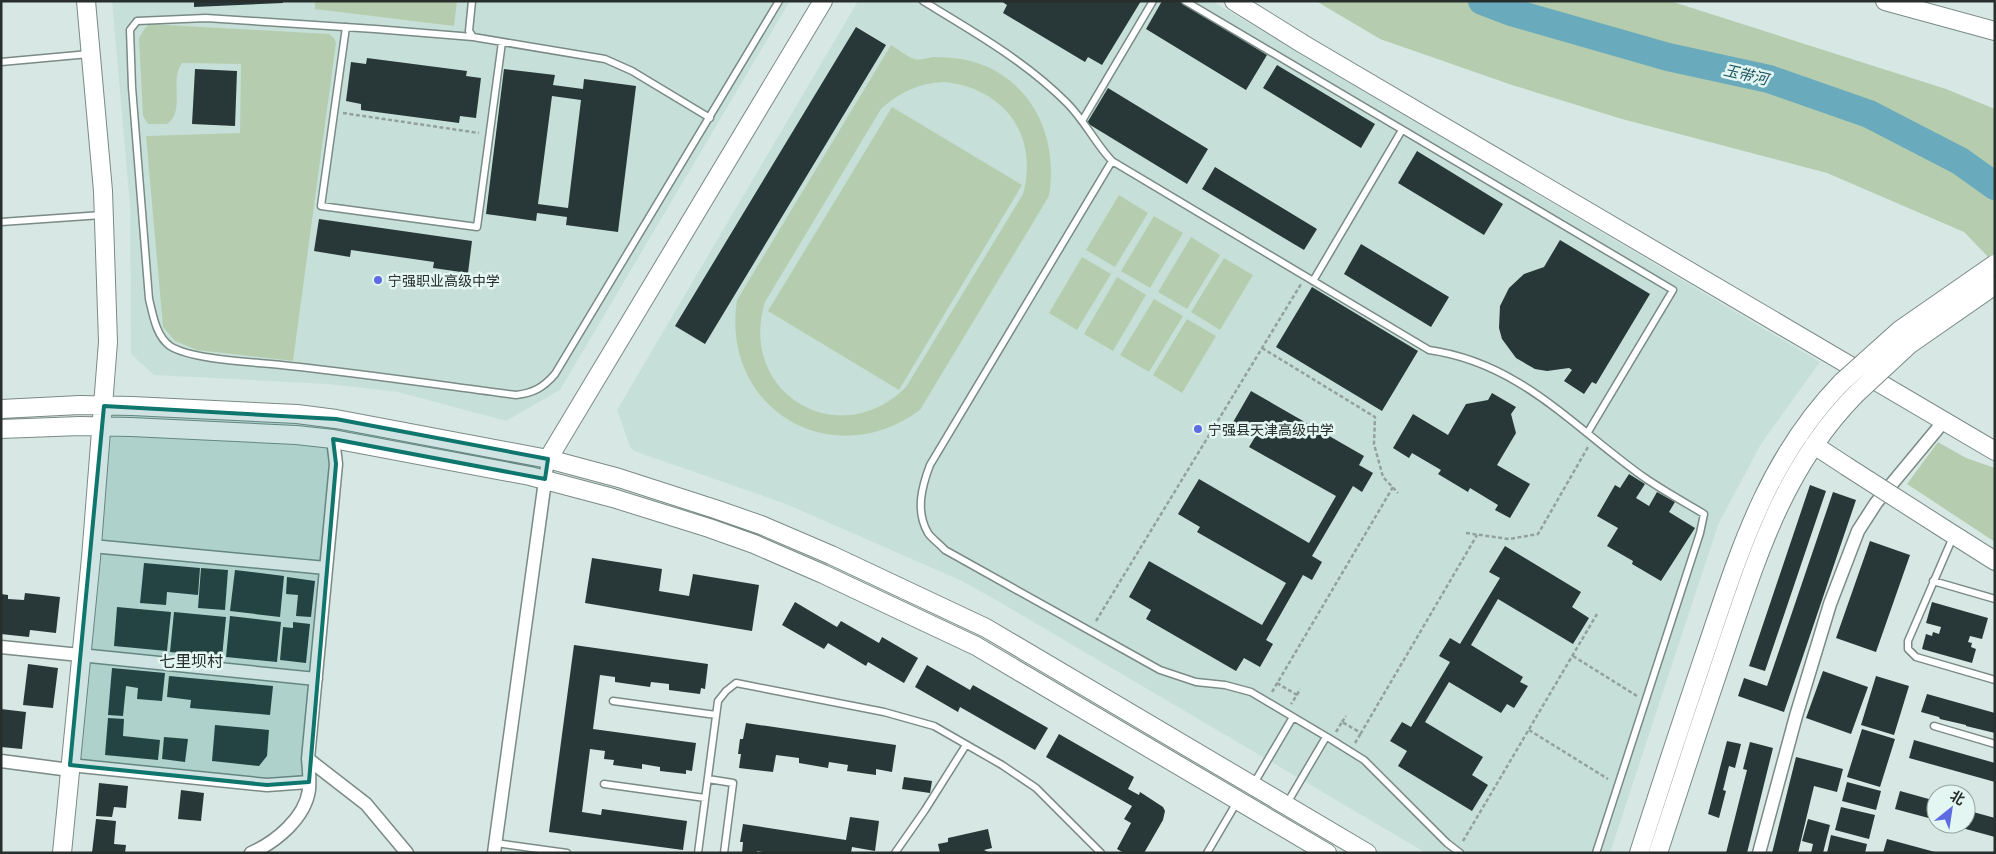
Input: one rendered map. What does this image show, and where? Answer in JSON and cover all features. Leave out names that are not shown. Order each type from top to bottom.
[{"type":"street","points":[[62,853],[92,546],[108,342],[104,215],[86,1]]},
{"type":"street","points":[[495,848],[548,459],[823,1]]},
{"type":"street","points":[[1234,1],[1320,54],[1995,451]]},
{"type":"street","points":[[1885,1],[1995,30]]},
{"type":"street","points":[[1638,853],[1723,599],[1760,500],[1780,462],[1804,425],[1842,382],[1900,330],[1995,264]]},
{"type":"street","points":[[1658,853],[1760,551],[1777,508],[1796,472],[1842,408],[1855,395],[1910,344],[1995,285]]},
{"type":"street","points":[[1,409],[104,406],[307,415],[417,433],[548,459],[619,478],[761,525],[986,628],[1367,853]]},
{"type":"street","points":[[1759,853],[1801,697],[1830,604],[1858,530],[1876,503],[1944,421]]},
{"type":"street","points":[[1,429],[102,426],[286,434],[333,439],[545,479],[613,498],[754,544],[928,622],[976,646],[1327,853]]},
{"type":"street","points":[[251,853],[265,846],[298,817],[306,799],[309,782],[308,758],[336,464],[333,439]]},
{"type":"street","points":[[1814,445],[1995,561]]},
{"type":"street","points":[[92,546],[326,568]]},
{"type":"street","points":[[1,647],[316,679]]},
{"type":"street","points":[[308,758],[366,804],[407,853]]},
{"type":"street","points":[[1,762],[267,785],[309,782]]},
{"type":"lane","points":[[472,1],[468,31],[472,38]]},
{"type":"lane","points":[[710,118],[632,72],[605,59],[472,38],[346,27],[206,18],[137,21],[130,30],[132,88],[149,299],[154,321],[162,338],[170,346],[186,353],[206,357],[292,366],[516,395],[535,391],[545,386],[555,374],[710,118],[779,1]]},
{"type":"lane","points":[[923,1],[1008,54],[1046,82],[1070,105],[1098,146],[1112,161],[1429,350],[1457,356],[1520,382],[1552,404],[1646,478],[1704,514],[1700,533],[1596,853]]},
{"type":"lane","points":[[1082,121],[1152,1]]},
{"type":"lane","points":[[1185,1],[1673,290],[1591,435]]},
{"type":"lane","points":[[346,27],[322,206],[477,227],[502,42]]},
{"type":"lane","points":[[1,62],[90,54]]},
{"type":"lane","points":[[1313,281],[1402,130]]},
{"type":"lane","points":[[1112,161],[930,465],[921,489],[922,514],[928,532],[945,550],[1160,670],[1196,682],[1225,685],[1251,692],[1293,717],[1364,760],[1459,852]]},
{"type":"lane","points":[[1,222],[104,215]]},
{"type":"lane","points":[[1950,533],[1933,581],[1908,641],[1908,649],[1916,657],[1995,680]]},
{"type":"lane","points":[[1933,581],[1995,599]]},
{"type":"lane","points":[[698,853],[718,701],[736,683],[884,712],[934,726],[1036,788],[1101,853]]},
{"type":"lane","points":[[613,701],[716,715]]},
{"type":"lane","points":[[1254,785],[1293,717]]},
{"type":"lane","points":[[1934,726],[1995,744]]},
{"type":"lane","points":[[1286,805],[1326,737]]},
{"type":"lane","points":[[895,853],[966,745]]},
{"type":"lane","points":[[708,779],[733,783],[724,853]]},
{"type":"lane","points":[[604,784],[705,798]]},
{"type":"lane","points":[[1207,853],[1238,800]]},
{"type":"lane","points":[[495,848],[566,853]]},
{"type":"path","points":[[334,112],[490,134]]},
{"type":"path","points":[[1090,631],[1305,276]]},
{"type":"path","points":[[1262,348],[1375,417],[1374,444],[1383,477],[1398,493]]},
{"type":"path","points":[[1466,533],[1508,539],[1538,534],[1591,435]]},
{"type":"path","points":[[1266,701],[1393,487]]},
{"type":"path","points":[[1342,722],[1361,733],[1477,535]]},
{"type":"path","points":[[1459,852],[1597,614]]},
{"type":"path","points":[[1573,656],[1645,702]]},
{"type":"path","points":[[1277,684],[1297,695]]},
{"type":"path","points":[[1290,707],[1300,689]]},
{"type":"path","points":[[1328,729],[1335,734],[1346,716]]},
{"type":"path","points":[[1529,730],[1618,785]]},
{"type":"highlighted area","points":[[104,406],[336,419],[548,459],[545,479],[333,439],[336,464],[309,782],[267,785],[70,765]]},
{"type":"shaded area","name":"宁强职业高级中学","points":[[112,1],[790,1],[560,390],[506,421],[398,392],[327,384],[154,375],[131,354],[130,206]]},
{"type":"shaded area","name":"宁强县天津高级中学","points":[[858,1],[1212,1],[1820,362],[1761,444],[1718,525],[1610,853],[1426,853],[962,581],[786,504],[634,451],[630,447],[617,410]]},
{"type":"green space","points":[[315,1],[457,1],[454,26],[315,9]]},
{"type":"green space","points":[[1316,1],[1670,1],[1946,89],[1995,109],[1995,264],[1964,232],[1827,173],[1622,119],[1512,85],[1380,39]]},
{"type":"green space","points":[[149,24],[329,34],[334,38],[336,43],[293,361],[197,350],[175,341],[163,327],[146,136],[240,133],[241,64],[182,63],[178,70],[177,104],[173,118],[167,124],[148,124],[143,116],[139,38]]},
{"type":"green space","points":[[891,45],[916,60],[933,57],[957,58],[992,69],[1010,81],[1025,96],[1037,113],[1045,132],[1050,152],[1049,196],[920,410],[886,428],[852,436],[819,432],[789,420],[764,400],[746,372],[736,339],[737,300]],"holes":[[[944,82],[965,86],[984,94],[1000,105],[1012,118],[1021,134],[1026,152],[1027,172],[1023,194],[906,387],[880,406],[852,415],[825,414],[800,404],[780,387],[766,363],[760,335],[765,302],[881,109],[903,93],[918,86]]]},
{"type":"green space","points":[[892,107],[1022,185],[899,390],[768,311]]},
{"type":"green space","points":[[1119,195],[1148,213],[1115,267],[1086,250]]},
{"type":"green space","points":[[1154,216],[1183,233],[1150,288],[1121,271]]},
{"type":"green space","points":[[1191,237],[1220,255],[1187,309],[1158,292]]},
{"type":"green space","points":[[1082,257],[1111,274],[1077,330],[1049,313]]},
{"type":"green space","points":[[1224,258],[1253,275],[1220,330],[1191,312]]},
{"type":"green space","points":[[1117,277],[1146,295],[1113,351],[1084,334]]},
{"type":"green space","points":[[1154,299],[1183,316],[1149,372],[1120,355]]},
{"type":"green space","points":[[1187,319],[1216,336],[1182,393],[1153,375]]},
{"type":"green space","points":[[1938,442],[1966,458],[1995,468],[1995,542],[1907,484]]},
{"type":"building","points":[[194,1],[283,1],[283,3],[194,7]]},
{"type":"building","points":[[1001,1],[1141,1],[1102,65],[1088,57],[1085,62],[1003,13],[1007,5]]},
{"type":"building","points":[[1162,1],[1179,1],[1267,55],[1246,90],[1146,29]]},
{"type":"building","points":[[856,27],[886,45],[705,344],[675,326]]},
{"type":"building","points":[[367,58],[467,71],[466,76],[481,78],[476,118],[460,116],[459,123],[361,110],[361,104],[346,101],[351,62],[366,64]]},
{"type":"building","points":[[1277,65],[1375,124],[1361,148],[1263,88]]},
{"type":"building","points":[[195,69],[237,71],[235,126],[192,124]]},
{"type":"building","points":[[504,69],[555,75],[553,85],[583,89],[584,79],[636,86],[618,232],[566,225],[567,217],[537,213],[536,221],[486,214]],"holes":[[[552,96],[581,100],[568,208],[538,204]]]},
{"type":"building","points":[[1108,88],[1208,149],[1187,184],[1087,123]]},
{"type":"building","points":[[1417,151],[1503,204],[1484,235],[1398,183]]},
{"type":"building","points":[[1215,167],[1317,229],[1304,250],[1202,189]]},
{"type":"building","points":[[319,219],[472,241],[468,273],[433,268],[434,262],[351,250],[350,257],[314,251]]},
{"type":"building","points":[[1560,240],[1650,294],[1596,384],[1592,382],[1584,394],[1564,381],[1572,370],[1569,368],[1547,371],[1535,369],[1516,358],[1502,339],[1499,328],[1500,306],[1509,288],[1524,274],[1544,267]]},
{"type":"building","points":[[1361,244],[1449,297],[1431,327],[1344,274]]},
{"type":"building","points":[[1312,287],[1418,351],[1382,411],[1276,347]]},
{"type":"building","points":[[1251,391],[1364,456],[1359,465],[1373,473],[1362,492],[1353,486],[1312,556],[1322,562],[1312,580],[1303,575],[1266,640],[1273,644],[1260,667],[1244,658],[1236,671],[1146,619],[1151,610],[1129,597],[1149,561],[1262,625],[1286,583],[1197,532],[1200,527],[1178,514],[1199,479],[1309,543],[1336,496],[1249,447],[1255,437],[1232,424]]},
{"type":"building","points":[[1492,393],[1516,407],[1511,414],[1516,433],[1497,465],[1530,484],[1510,518],[1495,510],[1498,505],[1470,488],[1468,492],[1438,474],[1441,470],[1412,453],[1409,458],[1393,448],[1413,414],[1448,435],[1466,404],[1488,400]]},
{"type":"building","points":[[1629,474],[1645,484],[1636,498],[1649,506],[1657,492],[1675,502],[1669,512],[1695,528],[1661,581],[1632,564],[1633,561],[1607,546],[1618,528],[1597,516],[1615,485],[1620,488]]},
{"type":"building","points":[[1810,485],[1826,491],[1765,671],[1749,666]]},
{"type":"building","points":[[1833,492],[1856,500],[1784,712],[1738,696],[1744,678],[1767,686]]},
{"type":"building","points":[[1870,541],[1910,555],[1876,652],[1836,638]]},
{"type":"building","points":[[1505,546],[1581,592],[1572,607],[1589,618],[1573,644],[1498,599],[1471,645],[1523,677],[1520,682],[1528,686],[1514,708],[1507,704],[1501,713],[1449,682],[1425,722],[1483,757],[1472,775],[1488,785],[1472,811],[1398,766],[1407,751],[1390,741],[1402,722],[1411,727],[1450,662],[1439,656],[1450,638],[1460,644],[1500,578],[1489,572]]},
{"type":"building","points":[[592,558],[662,569],[659,591],[689,596],[693,574],[759,585],[752,631],[585,603]]},
{"type":"building","points":[[144,563],[200,568],[198,595],[167,592],[166,605],[140,603]]},
{"type":"building","points":[[201,568],[228,570],[225,610],[198,608]]},
{"type":"building","points":[[235,570],[284,576],[280,617],[230,611]]},
{"type":"building","points":[[287,577],[315,581],[311,617],[296,616],[298,595],[286,594]]},
{"type":"building","points":[[25,593],[60,597],[56,633],[30,630],[29,637],[1,634],[1,594],[8,595],[8,599],[24,600]]},
{"type":"building","points":[[795,602],[837,627],[841,621],[879,643],[882,637],[918,658],[904,683],[868,662],[866,666],[828,643],[824,649],[782,625]]},
{"type":"building","points":[[1932,602],[1988,618],[1982,639],[1970,636],[1968,642],[1972,643],[1971,647],[1976,649],[1972,663],[1922,649],[1926,634],[1932,636],[1933,632],[1939,634],[1941,627],[1926,623]]},
{"type":"building","points":[[117,607],[171,612],[167,651],[114,646]]},
{"type":"building","points":[[174,612],[226,617],[222,657],[170,652]]},
{"type":"building","points":[[230,616],[281,622],[277,662],[226,657]]},
{"type":"building","points":[[293,622],[310,624],[306,663],[280,660],[283,627],[293,628]]},
{"type":"building","points":[[574,645],[708,664],[705,689],[701,688],[700,694],[669,690],[669,684],[651,682],[650,687],[615,682],[615,677],[600,675],[593,729],[696,743],[692,771],[686,770],[686,774],[660,771],[660,767],[642,764],[642,769],[613,765],[614,760],[604,759],[605,751],[590,749],[582,812],[601,815],[602,809],[687,821],[683,850],[549,832]]},
{"type":"building","points":[[28,664],[58,668],[53,708],[23,705]]},
{"type":"building","points":[[927,665],[970,690],[973,685],[1048,728],[1035,750],[960,707],[958,712],[915,687]]},
{"type":"building","points":[[112,668],[165,673],[162,701],[137,699],[138,688],[126,686],[123,716],[108,715]]},
{"type":"building","points":[[1823,671],[1868,687],[1851,734],[1806,718]]},
{"type":"building","points":[[169,676],[273,686],[270,715],[190,708],[191,700],[167,697]]},
{"type":"building","points":[[1876,676],[1909,686],[1894,735],[1861,725]]},
{"type":"building","points":[[1927,694],[1995,713],[1995,733],[1940,719],[1939,717],[1921,712]]},
{"type":"building","points":[[1,709],[26,712],[22,749],[1,747]]},
{"type":"building","points":[[108,718],[124,719],[123,736],[160,740],[158,760],[105,755]]},
{"type":"building","points":[[746,723],[896,745],[892,772],[876,769],[876,775],[847,771],[848,765],[829,762],[828,768],[799,763],[799,758],[776,755],[773,772],[739,768],[741,754],[738,754],[740,739],[743,739]]},
{"type":"building","points":[[215,725],[269,730],[267,756],[259,766],[212,761]]},
{"type":"building","points":[[1862,729],[1895,739],[1880,787],[1847,777]]},
{"type":"building","points":[[1059,734],[1134,777],[1128,789],[1139,795],[1140,792],[1163,807],[1165,811],[1163,820],[1144,853],[1124,853],[1117,849],[1131,823],[1124,819],[1132,806],[1046,757]]},
{"type":"building","points":[[164,737],[188,739],[185,762],[162,759]]},
{"type":"building","points":[[1914,740],[1995,763],[1995,782],[1909,758]]},
{"type":"building","points":[[1727,741],[1741,744],[1735,768],[1729,766],[1723,790],[1726,791],[1719,818],[1708,814]]},
{"type":"building","points":[[1750,742],[1773,748],[1747,853],[1726,853],[1747,770],[1743,769]]},
{"type":"building","points":[[1796,757],[1843,769],[1837,792],[1814,786],[1798,853],[1772,853]]},
{"type":"building","points":[[904,777],[932,781],[930,793],[902,789]]},
{"type":"building","points":[[1847,782],[1881,791],[1876,810],[1842,801]]},
{"type":"building","points":[[99,783],[128,786],[126,808],[114,807],[112,817],[96,816]]},
{"type":"building","points":[[181,790],[204,793],[201,821],[178,819]]},
{"type":"building","points":[[1900,791],[1926,798],[1926,817],[1895,809]]},
{"type":"building","points":[[1841,807],[1875,815],[1869,839],[1835,830]]},
{"type":"building","points":[[1976,813],[1995,818],[1995,837],[1976,832]]},
{"type":"building","points":[[850,817],[879,821],[875,851],[852,847],[851,853],[769,853],[757,851],[757,853],[742,853],[743,842],[740,842],[743,824],[846,840]]},
{"type":"building","points":[[96,819],[116,821],[114,844],[126,845],[125,853],[92,853]]},
{"type":"building","points":[[1808,819],[1830,825],[1823,853],[1811,853],[1813,844],[1802,841]]},
{"type":"building","points":[[988,829],[992,848],[984,850],[990,853],[940,853],[938,844],[948,842],[948,838]]},
{"type":"building","points":[[1831,835],[1867,844],[1865,853],[1827,853]]},
{"type":"building","points":[[1887,839],[1935,852],[1935,853],[1883,853]]},
{"type":"waterway","name":"玉带河","points":[[1482,1],[1511,12],[1668,57],[1769,79],[1869,114],[1960,161],[1995,186]]},
{"type":"place","name":"宁强职业高级中学","points":[[378,280]]},
{"type":"place","name":"宁强县天津高级中学","points":[[1198,429]]},
{"type":"district","name":"七里坝村","points":[[191,661]]}]
